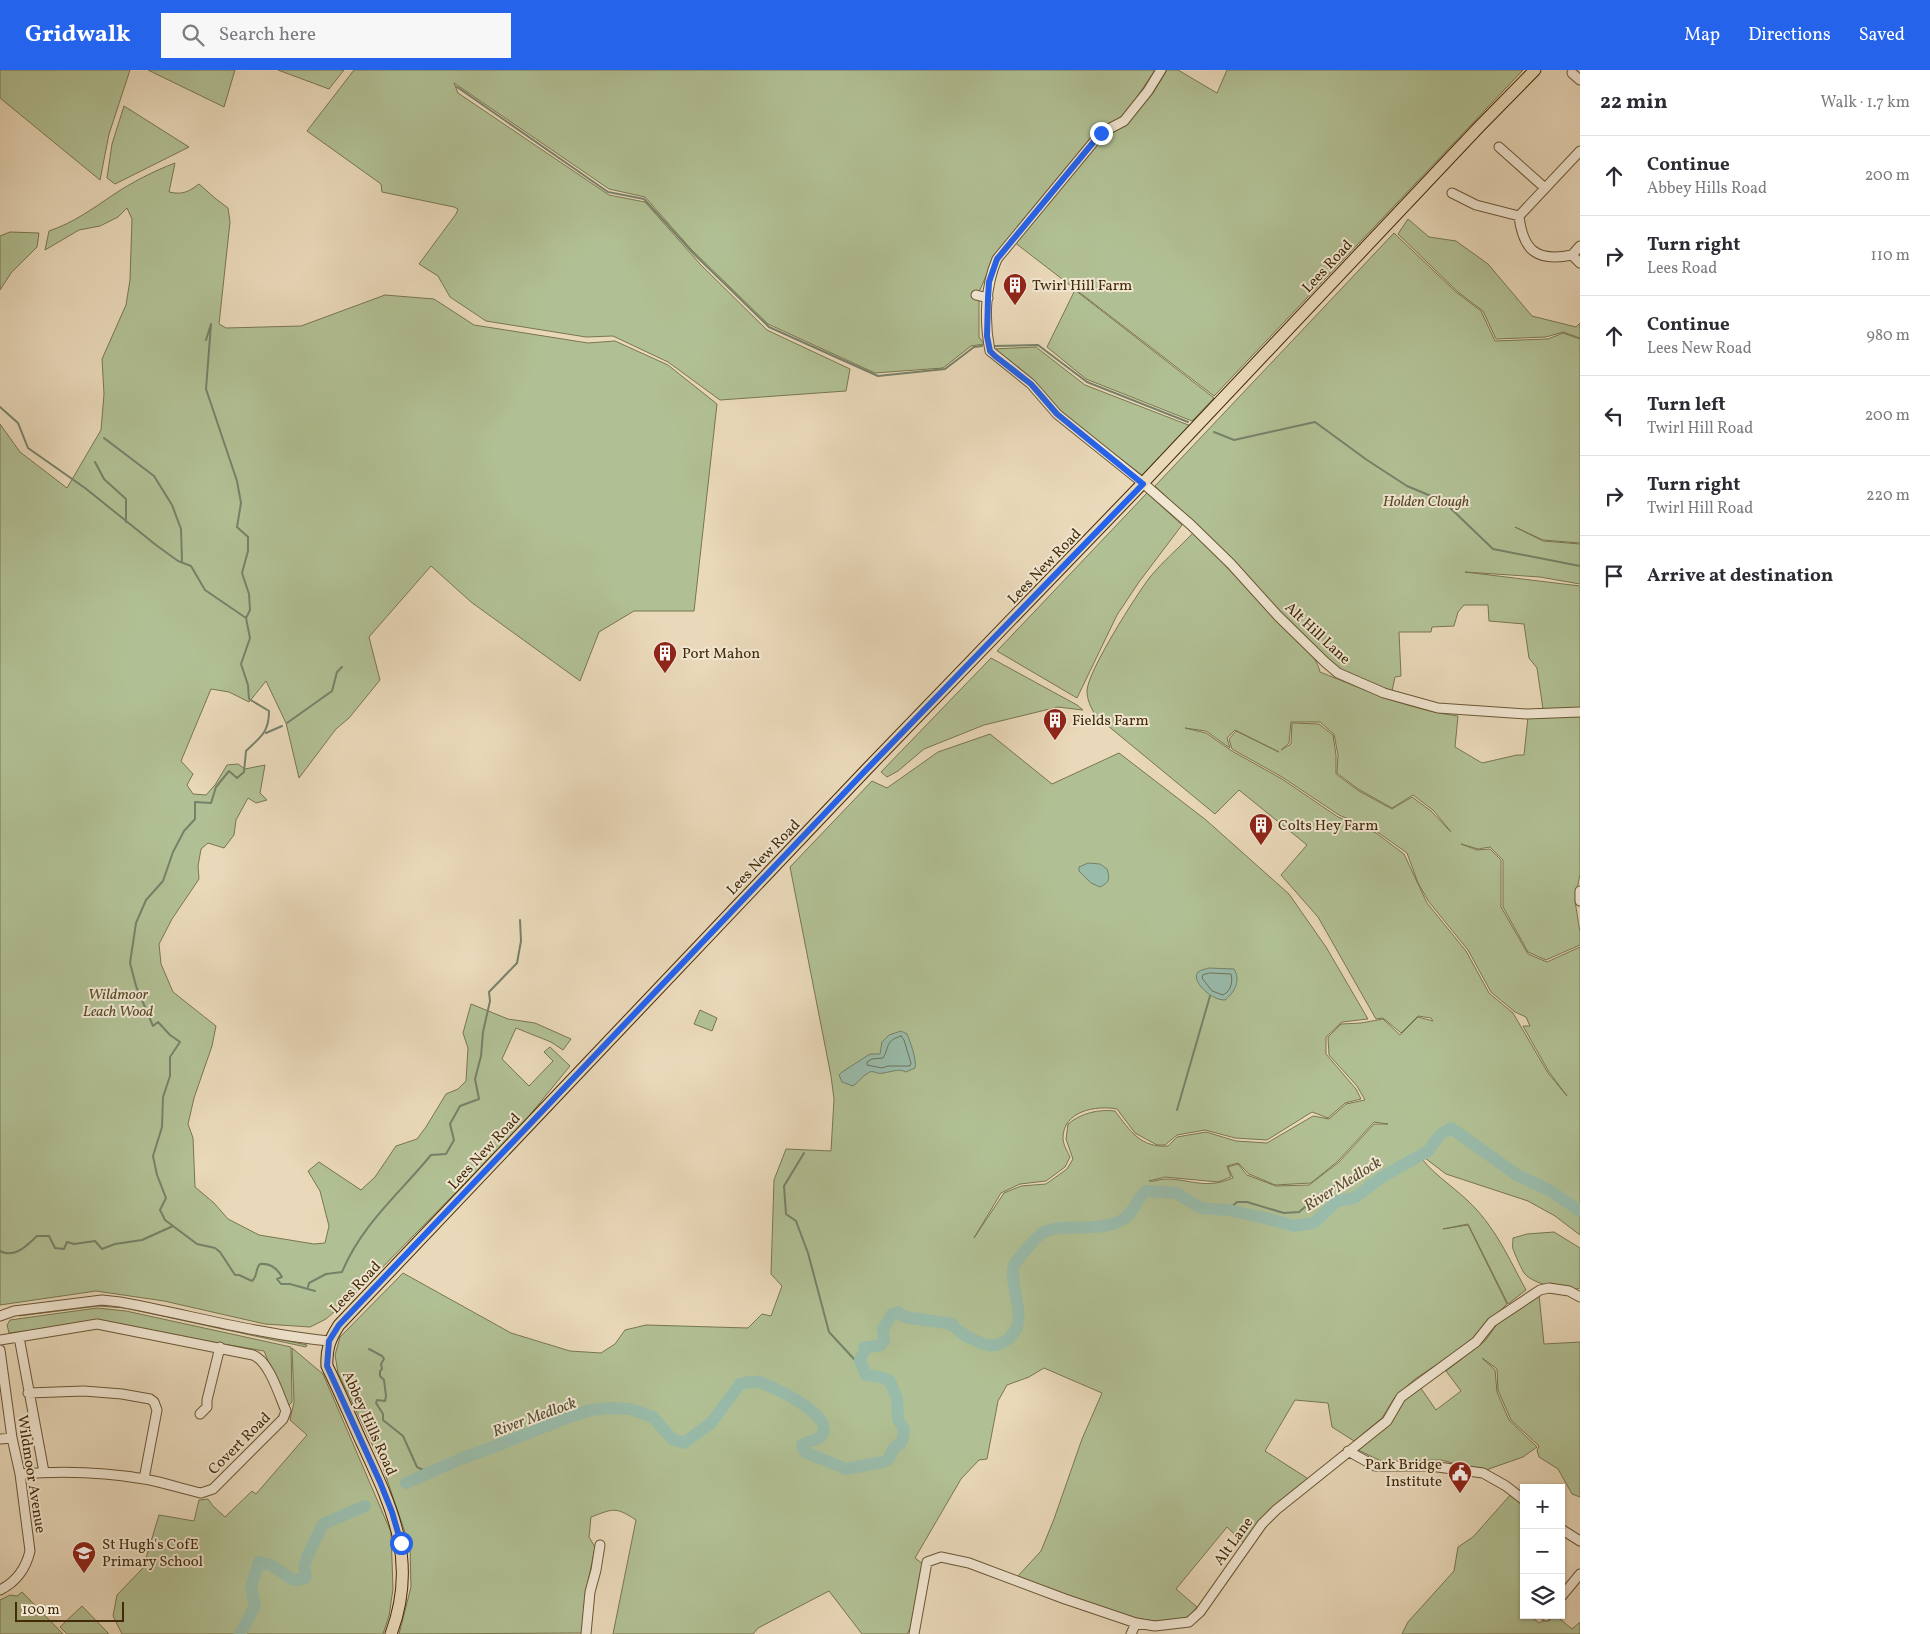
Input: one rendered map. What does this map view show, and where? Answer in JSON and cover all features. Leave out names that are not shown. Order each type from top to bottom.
[{"type":"main road","name":"Lees Road","points":[[1143,484],[1535,70]]},
{"type":"main road","name":"Lees New Road","points":[[406,1255],[860,777],[1143,484]]},
{"type":"main road","name":"Lees Road","points":[[329,1341],[339,1325],[406,1255]]},
{"type":"main road","name":"Abbey Hills Road","points":[[329,1341],[327,1366],[380,1482],[392,1512],[401,1543],[403,1587],[391,1634]]},
{"type":"street","name":"Alt Hill Lane","points":[[1161,70],[1148,92],[1124,121],[1101,133],[997,259],[989,282],[987,336],[990,351],[1031,384],[1057,414],[1143,484],[1210,543],[1278,616],[1338,673],[1384,693],[1438,708],[1527,714],[1580,712]]},
{"type":"street","points":[[1572,73],[1580,80]]},
{"type":"street","points":[[1500,147],[1545,188]]},
{"type":"street","points":[[1580,151],[1519,216],[1521,234],[1528,246],[1540,255],[1556,258],[1572,255],[1580,246]]},
{"type":"street","points":[[1452,193],[1476,206],[1519,216]]},
{"type":"street","points":[[1572,255],[1580,263]]},
{"type":"street","points":[[976,295],[988,298]]},
{"type":"street","points":[[1580,891],[1580,901]]},
{"type":"street","name":"Alt Lane","points":[[914,1634],[927,1562],[941,1557],[969,1563],[1136,1623],[1155,1626],[1189,1622],[1194,1618],[1262,1524],[1276,1510],[1387,1421],[1401,1396],[1476,1342],[1492,1322],[1533,1294],[1549,1288],[1570,1291],[1580,1297]]},
{"type":"street","points":[[0,1316],[14,1311],[102,1300],[167,1310],[306,1339],[329,1341]]},
{"type":"street","name":"Covert Road","points":[[0,1340],[97,1324],[253,1355],[262,1360],[286,1411],[283,1419],[213,1489],[201,1494],[144,1479],[44,1472],[20,1474]]},
{"type":"street","name":"Wildmoor Avenue","points":[[19,1337],[44,1472]]},
{"type":"street","points":[[200,1414],[207,1407],[220,1347]]},
{"type":"street","name":"Wildmoor Avenue","points":[[0,1350],[2,1377],[20,1474],[30,1551],[27,1563],[16,1578],[11,1584],[0,1590]]},
{"type":"street","points":[[28,1393],[84,1390],[150,1399],[154,1402],[157,1410],[144,1479]]},
{"type":"street","points":[[0,1439],[12,1438]]},
{"type":"street","points":[[1348,1451],[1375,1466],[1430,1466],[1483,1473],[1506,1486],[1520,1497]]},
{"type":"street","points":[[1565,1532],[1580,1541]]},
{"type":"street","points":[[586,1634],[590,1592],[600,1545]]},
{"type":"street","points":[[1565,1592],[1580,1574]]},
{"type":"street","points":[[1131,1634],[1136,1623]]},
{"type":"green space","points":[[0,70],[130,70],[109,134],[100,180],[0,98]]},
{"type":"green space","points":[[148,70],[235,70],[224,107]]},
{"type":"green space","points":[[278,70],[344,70],[329,89]]},
{"type":"green space","points":[[354,70],[1155,70],[1123,118],[1098,131],[993,260],[979,292],[979,337],[984,344],[971,346],[943,368],[875,373],[768,324],[691,249],[645,197],[609,189],[454,83],[458,93],[609,195],[645,202],[701,265],[767,330],[850,369],[846,391],[720,400],[668,362],[613,336],[586,337],[486,321],[450,297],[438,276],[419,264],[458,209],[382,192],[381,184],[307,131]]},
{"type":"green space","points":[[1167,70],[1178,70],[1217,93],[1227,70],[1523,70],[1214,396],[1014,242],[1102,137],[1124,124],[1153,93]]},
{"type":"green space","points":[[124,106],[189,147],[115,184],[107,178],[112,144]]},
{"type":"green space","name":"Wildmoor Leach Wood","points":[[175,163],[169,192],[185,192],[199,184],[228,208],[230,222],[219,324],[226,328],[301,326],[385,295],[434,299],[474,325],[588,343],[615,341],[668,365],[717,404],[694,611],[634,611],[599,632],[580,681],[471,602],[431,566],[369,637],[380,680],[349,718],[336,729],[299,778],[286,723],[266,681],[249,702],[229,692],[211,689],[181,761],[193,774],[187,785],[193,794],[206,795],[215,785],[227,765],[238,764],[245,769],[265,765],[260,793],[267,800],[256,803],[248,798],[236,820],[234,835],[224,848],[208,843],[201,849],[198,866],[199,879],[172,919],[159,944],[161,964],[173,992],[216,1026],[212,1046],[194,1098],[188,1124],[193,1138],[195,1187],[214,1203],[228,1219],[259,1235],[314,1244],[325,1243],[329,1226],[320,1191],[308,1171],[319,1162],[361,1190],[375,1177],[396,1146],[417,1139],[446,1094],[458,1089],[466,1081],[468,1048],[463,1033],[471,1004],[508,1019],[535,1023],[571,1039],[563,1050],[551,1042],[516,1028],[502,1059],[529,1086],[553,1061],[544,1052],[550,1047],[570,1066],[520,1127],[366,1284],[326,1319],[310,1327],[265,1324],[164,1301],[96,1291],[0,1305],[0,424],[20,452],[67,488],[101,430],[104,394],[102,359],[126,305],[130,280],[132,219],[127,208],[118,217],[100,226],[79,230],[45,250],[49,231],[74,220],[135,181]]},
{"type":"green space","points":[[1408,219],[1429,237],[1456,241],[1488,264],[1532,316],[1576,327],[1580,323],[1580,338],[1563,332],[1546,337],[1496,339],[1483,311],[1458,292],[1398,234]]},
{"type":"green space","points":[[10,232],[39,233],[37,247],[11,273],[0,290],[0,236]]},
{"type":"green space","name":"Holden Clough","points":[[1394,233],[1456,292],[1481,311],[1495,341],[1548,339],[1563,333],[1580,339],[1580,543],[1543,540],[1515,527],[1543,541],[1580,544],[1580,584],[1540,577],[1465,572],[1580,586],[1580,710],[1543,709],[1537,668],[1529,658],[1524,624],[1489,621],[1488,605],[1464,605],[1458,612],[1454,626],[1432,627],[1431,632],[1399,632],[1401,676],[1395,677],[1392,691],[1343,672],[1279,612],[1235,562],[1155,486]]},
{"type":"green space","points":[[1075,290],[1214,398],[1192,421],[1086,379],[1047,347]]},
{"type":"green space","points":[[1036,347],[1085,385],[1191,426],[1142,475],[1058,411],[992,349]]},
{"type":"green space","points":[[1147,493],[1182,525],[1117,615],[1077,698],[997,651]]},
{"type":"green space","points":[[1193,533],[1276,620],[1308,650],[1320,672],[1405,704],[1458,716],[1455,747],[1482,763],[1524,755],[1528,717],[1580,716],[1580,874],[1575,901],[1580,945],[1546,960],[1528,952],[1503,907],[1503,860],[1490,847],[1478,849],[1461,844],[1477,850],[1490,849],[1501,860],[1501,907],[1528,954],[1547,962],[1580,947],[1580,1235],[1555,1216],[1528,1201],[1446,1174],[1417,1152],[1440,1178],[1467,1200],[1486,1220],[1526,1290],[1508,1304],[1468,1224],[1443,1229],[1468,1225],[1507,1304],[1469,1343],[1415,1379],[1395,1397],[1382,1418],[1354,1441],[1332,1427],[1328,1403],[1295,1400],[1265,1451],[1310,1480],[1265,1514],[1245,1544],[1227,1527],[1176,1589],[1197,1607],[1189,1616],[1183,1619],[1167,1622],[1125,1615],[1100,1608],[1018,1576],[1041,1551],[1082,1439],[1102,1393],[1044,1368],[1029,1377],[1007,1385],[998,1401],[987,1459],[979,1460],[961,1479],[915,1558],[923,1564],[912,1625],[907,1634],[862,1634],[829,1591],[758,1628],[753,1634],[613,1634],[636,1520],[623,1512],[614,1510],[591,1517],[589,1537],[595,1547],[586,1592],[583,1633],[399,1634],[411,1587],[410,1547],[382,1465],[338,1373],[335,1355],[340,1337],[403,1273],[511,1333],[570,1351],[601,1353],[615,1344],[625,1330],[646,1325],[748,1328],[762,1314],[771,1316],[782,1286],[771,1274],[774,1180],[786,1149],[831,1151],[834,1099],[790,867],[872,781],[887,788],[938,752],[990,734],[1052,784],[1119,753],[1206,820],[1289,894],[1326,947],[1368,1019],[1342,1022],[1326,1037],[1326,1054],[1356,1089],[1361,1099],[1345,1103],[1328,1118],[1312,1112],[1267,1140],[1235,1138],[1205,1130],[1177,1135],[1165,1145],[1157,1145],[1135,1133],[1117,1109],[1100,1108],[1082,1112],[1068,1122],[1064,1129],[1063,1140],[1070,1157],[1065,1167],[1046,1181],[1020,1184],[1001,1193],[974,1238],[1004,1193],[1021,1186],[1046,1184],[1067,1169],[1073,1159],[1066,1139],[1068,1124],[1079,1117],[1097,1111],[1115,1111],[1137,1137],[1150,1144],[1159,1146],[1168,1146],[1177,1137],[1206,1132],[1236,1141],[1267,1143],[1313,1116],[1329,1119],[1346,1104],[1365,1100],[1357,1086],[1329,1055],[1328,1037],[1341,1024],[1383,1019],[1400,1035],[1418,1017],[1433,1021],[1431,1018],[1418,1016],[1401,1033],[1383,1018],[1376,1019],[1318,917],[1281,875],[1307,845],[1239,790],[1215,814],[1096,716],[1092,710],[1087,691],[1089,681],[1104,651],[1150,577]],"holes":[[[1291,722],[1320,722],[1334,734],[1338,755],[1337,773],[1358,789],[1392,808],[1413,795],[1434,811],[1451,832],[1431,811],[1412,797],[1392,809],[1359,791],[1336,774],[1333,735],[1319,724],[1292,723],[1291,744],[1281,750],[1289,743]],[[1185,728],[1206,731],[1230,748],[1227,738],[1235,730],[1279,752],[1236,731],[1229,739],[1232,749],[1282,777],[1339,815],[1376,831],[1407,853],[1418,883],[1429,902],[1468,950],[1491,992],[1515,1012],[1526,1017],[1530,1026],[1523,1026],[1549,1072],[1567,1096],[1548,1073],[1513,1013],[1489,993],[1466,951],[1427,903],[1404,854],[1376,833],[1338,817],[1282,779],[1232,751],[1206,733]],[[1374,1122],[1388,1124],[1374,1124],[1339,1162],[1309,1185],[1276,1186],[1247,1175],[1238,1164],[1228,1167],[1233,1178],[1223,1181],[1214,1183],[1206,1184],[1174,1179],[1149,1181],[1165,1177],[1218,1182],[1231,1177],[1227,1166],[1238,1163],[1249,1174],[1275,1185],[1311,1183],[1338,1161]]]},
{"type":"green space","points":[[991,658],[1083,710],[1058,707],[984,725],[924,749],[898,771],[887,777],[881,772]]},
{"type":"green space","points":[[700,1010],[717,1018],[712,1031],[694,1024]]},
{"type":"green space","points":[[1554,1232],[1580,1248],[1580,1288],[1568,1289],[1543,1284],[1529,1278],[1522,1270],[1513,1248],[1513,1238],[1527,1234]]},
{"type":"green space","points":[[1539,1295],[1544,1344],[1580,1342],[1580,1497],[1572,1494],[1558,1469],[1539,1457],[1537,1450],[1539,1446],[1511,1420],[1498,1390],[1497,1369],[1482,1358],[1495,1370],[1497,1392],[1509,1420],[1537,1447],[1523,1457],[1483,1471],[1441,1460],[1381,1461],[1358,1450],[1404,1397],[1420,1387],[1436,1410],[1461,1391],[1446,1371],[1485,1341],[1497,1324]]},
{"type":"green space","points":[[98,1305],[125,1306],[307,1345],[306,1347],[125,1308],[98,1306],[19,1316]]},
{"type":"green space","points":[[97,1308],[126,1311],[291,1347],[292,1402],[287,1407],[264,1351],[98,1322],[9,1333],[7,1325],[10,1320]]},
{"type":"green space","points":[[292,1348],[323,1374],[391,1532],[393,1589],[389,1616],[383,1634],[122,1634],[113,1616],[117,1595],[143,1568],[159,1515],[194,1521],[199,1500],[208,1499],[225,1517],[252,1491],[256,1494],[307,1435],[290,1420],[294,1402]]},
{"type":"green space","points":[[1512,1493],[1520,1499],[1520,1619],[1534,1619],[1539,1623],[1547,1619],[1560,1619],[1572,1629],[1580,1622],[1580,1634],[1402,1634],[1408,1622],[1454,1571],[1458,1547],[1473,1537]]},
{"type":"green space","points":[[22,1592],[63,1634],[0,1634],[0,1600],[10,1595],[17,1596]]},
{"type":"green space","points":[[82,1606],[109,1634],[67,1634],[60,1627]]},
{"type":"water","points":[[1088,863],[1100,864],[1107,869],[1109,878],[1106,883],[1100,887],[1091,883],[1079,871],[1079,867]]},
{"type":"water","points":[[1209,968],[1234,969],[1236,973],[1236,986],[1225,1000],[1211,996],[1198,983],[1196,975],[1198,972]]},
{"type":"water","points":[[901,1031],[907,1034],[914,1056],[915,1068],[906,1072],[898,1070],[881,1073],[870,1072],[853,1086],[842,1082],[839,1075],[842,1072],[870,1054],[880,1054],[882,1042],[889,1035]]},
{"type":"waterway","points":[[457,87],[608,192],[644,199],[694,254],[769,327],[878,376],[945,369],[974,347],[982,346]]},
{"type":"waterway","points":[[206,340],[211,324],[206,389],[237,481],[241,503],[237,527],[248,537],[248,551],[242,573],[249,594],[250,610],[246,618]]},
{"type":"waterway","points":[[995,346],[1038,345],[1087,382],[1188,422]]},
{"type":"waterway","points":[[0,407],[18,423],[28,448],[85,488],[178,561],[191,566],[205,590],[246,618],[250,638],[241,664],[248,685],[249,699],[269,711],[269,718],[263,734],[246,751],[244,772],[237,778],[229,771],[216,787],[211,803],[195,802],[195,819],[184,831],[173,852],[163,881],[146,900],[136,923],[130,963],[136,986],[153,1026],[158,1022],[170,1035],[180,1042],[170,1057],[170,1076],[163,1097],[162,1127],[153,1156],[157,1175],[166,1198],[160,1210],[165,1220],[173,1226]]},
{"type":"waterway","points":[[1214,432],[1234,440],[1315,422],[1407,486],[1443,501],[1493,549],[1580,566]]},
{"type":"waterway","points":[[104,438],[154,476],[172,505],[181,529],[182,562]]},
{"type":"waterway","points":[[95,462],[104,479],[126,499],[126,522]]},
{"type":"waterway","points":[[287,723],[332,691],[337,672],[342,667]]},
{"type":"waterway","points":[[266,733],[282,726]]},
{"type":"waterway","points":[[308,1287],[309,1283],[326,1274],[342,1272],[360,1239],[382,1210],[431,1155],[446,1154],[454,1140],[450,1124],[460,1106],[479,1099],[475,1079],[481,1056],[483,1032],[490,1001],[489,992],[517,963],[521,941],[520,920]]},
{"type":"waterway","points":[[1177,1110],[1210,996]]},
{"type":"waterway","name":"River Medlock","points":[[406,1483],[463,1458],[591,1410],[610,1408],[630,1409],[653,1417],[672,1439],[684,1443],[711,1423],[740,1384],[754,1382],[759,1382],[788,1395],[811,1410],[819,1419],[824,1427],[822,1435],[802,1445],[805,1452],[846,1469],[883,1462],[888,1460],[894,1448],[902,1442],[904,1429],[898,1419],[897,1399],[890,1381],[866,1375],[860,1360],[865,1350],[864,1348],[881,1345],[884,1341],[883,1329],[892,1314],[898,1312],[905,1317],[952,1324],[963,1334],[984,1344],[994,1345],[1003,1342],[1015,1332],[1017,1327],[1018,1312],[1013,1279],[1014,1266],[1035,1240],[1048,1230],[1101,1226],[1122,1220],[1129,1214],[1146,1191],[1176,1193],[1201,1208],[1228,1210],[1294,1226],[1314,1223],[1337,1201],[1354,1198],[1382,1177],[1428,1151],[1440,1135],[1451,1128],[1517,1175],[1549,1190],[1580,1211]]},
{"type":"waterway","points":[[804,1153],[784,1186],[786,1214],[796,1221],[808,1253],[829,1332],[854,1359],[860,1360]]},
{"type":"waterway","points":[[1228,1210],[1237,1202],[1247,1202],[1284,1213],[1299,1212],[1322,1193],[1358,1170]]},
{"type":"waterway","points":[[0,1251],[5,1253],[16,1252],[37,1236],[49,1236],[55,1248],[64,1249],[67,1242],[74,1244],[95,1241],[102,1249],[115,1244],[142,1240],[173,1226],[197,1244],[215,1248],[220,1252],[235,1275],[252,1281],[260,1264],[267,1264],[280,1274],[282,1277],[277,1279],[281,1284],[290,1284],[315,1291]]},
{"type":"waterway","points":[[369,1349],[384,1359],[381,1364],[380,1376],[384,1380],[386,1396],[385,1401],[377,1400],[376,1403],[383,1414],[383,1420],[403,1436],[417,1467],[431,1472]]},
{"type":"waterway","name":"River Medlock","points":[[240,1634],[255,1606],[251,1587],[259,1562],[271,1565],[292,1579],[297,1580],[306,1577],[304,1567],[323,1524],[365,1506]]},
{"type":"place","name":"Twirl Hill Farm","points":[[1015,306]]},
{"type":"place","name":"Port Mahon","points":[[665,674]]},
{"type":"place","name":"Fields Farm","points":[[1055,741]]},
{"type":"place","name":"Colts Hey Farm","points":[[1261,846]]},
{"type":"place","name":"Park Bridge Institute","points":[[1460,1494]]},
{"type":"place","name":"St Hugh's CofE Primary School","points":[[84,1574]]},
{"type":"route","points":[[401,1543],[392,1512],[380,1482],[327,1366],[326,1356],[329,1341],[339,1325],[950,682],[1143,484],[1057,414],[1031,384],[995,356],[990,351],[987,336],[989,282],[997,259],[1101,133]]}]
